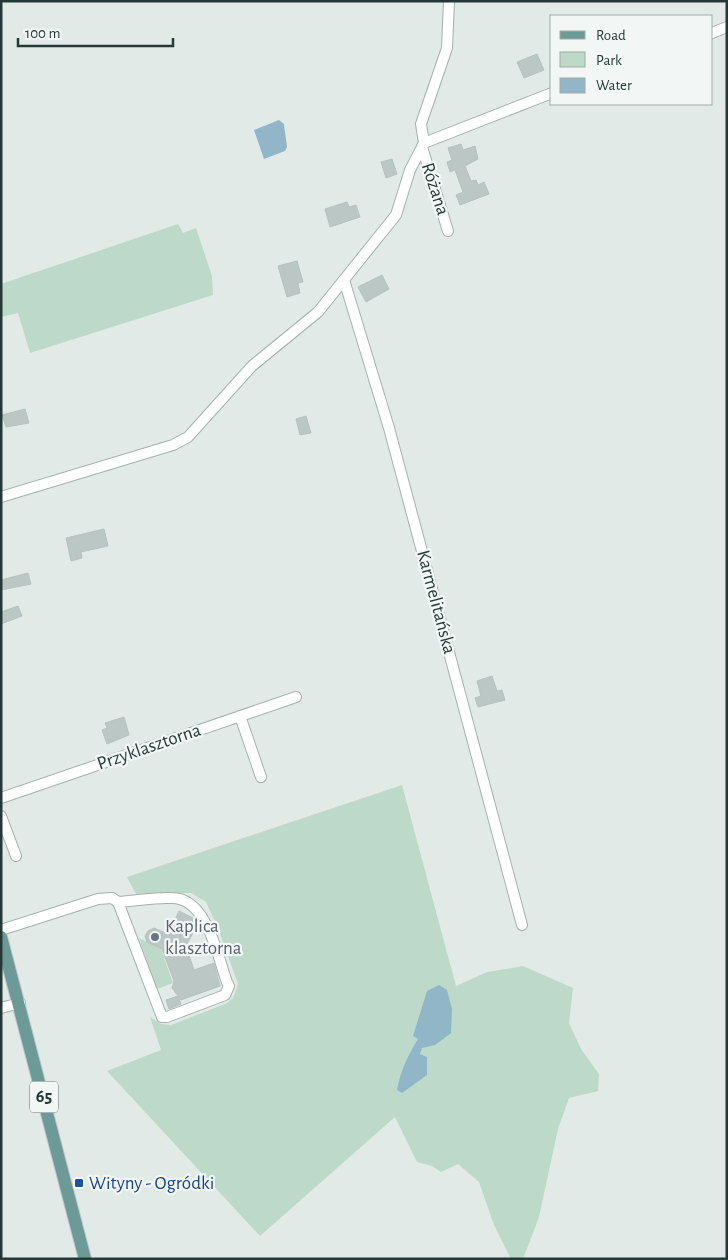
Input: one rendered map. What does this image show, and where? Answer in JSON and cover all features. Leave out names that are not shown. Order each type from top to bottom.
[{"type":"main road","name":"65","points":[[1,937],[20,1003],[84,1258]]},
{"type":"street","name":"Różana","points":[[448,1],[447,48],[421,124],[423,145],[448,231]]},
{"type":"street","points":[[713,33],[727,27]]},
{"type":"street","points":[[1,497],[182,442],[252,366],[318,312],[344,280],[396,215],[410,170],[423,145],[550,94]]},
{"type":"street","name":"Karmelitańska","points":[[344,280],[389,428],[522,925]]},
{"type":"street","name":"Przyklasztorna","points":[[1,798],[296,697]]},
{"type":"street","points":[[240,716],[261,777]]},
{"type":"street","points":[[1,816],[16,856]]},
{"type":"street","points":[[1,930],[98,898],[112,898],[118,902],[162,1017],[167,1017],[225,995],[229,986],[228,982],[204,920],[193,906],[173,898],[118,902]]},
{"type":"street","points":[[1,1008],[20,1003]]},
{"type":"green space","points":[[178,224],[183,233],[196,228],[212,276],[213,295],[30,353],[18,313],[1,317],[1,284]]},
{"type":"green space","points":[[402,785],[456,986],[487,972],[523,966],[573,988],[569,1023],[581,1049],[599,1074],[598,1091],[569,1098],[558,1129],[539,1217],[523,1259],[511,1259],[494,1225],[479,1182],[458,1164],[441,1172],[432,1166],[417,1162],[395,1117],[260,1236],[107,1071],[161,1050],[150,1017],[161,1024],[171,1025],[227,1003],[233,998],[238,984],[219,931],[206,902],[191,893],[136,894],[127,877]]},
{"type":"green space","points":[[139,938],[161,949],[173,983],[157,989]]},
{"type":"water","points":[[279,120],[284,124],[287,147],[285,151],[264,159],[254,130]]},
{"type":"water","points":[[439,985],[447,990],[452,1009],[451,1033],[435,1045],[422,1048],[420,1054],[427,1057],[427,1075],[402,1093],[397,1090],[398,1083],[418,1039],[413,1036],[427,991]]},
{"type":"building","points":[[537,54],[544,70],[524,78],[517,62]]},
{"type":"building","points":[[461,144],[463,150],[475,146],[478,159],[465,166],[471,181],[476,180],[478,185],[484,182],[489,194],[460,205],[456,195],[463,192],[455,170],[450,172],[447,162],[452,160],[448,148]]},
{"type":"building","points":[[392,159],[397,174],[386,178],[381,162]]},
{"type":"building","points":[[347,202],[349,207],[356,205],[360,217],[330,227],[325,209]]},
{"type":"building","points":[[297,261],[303,282],[298,283],[300,293],[287,297],[278,266]]},
{"type":"building","points":[[382,275],[389,289],[366,302],[358,287]]},
{"type":"building","points":[[25,409],[29,423],[6,427],[2,415]]},
{"type":"building","points":[[306,416],[311,433],[300,435],[296,419]]},
{"type":"building","points":[[104,529],[108,546],[81,552],[82,558],[71,561],[66,538]]},
{"type":"building","points":[[28,573],[31,584],[1,590],[1,580]]},
{"type":"building","points":[[18,606],[22,616],[1,624],[1,612]]},
{"type":"building","points":[[492,676],[497,691],[502,690],[505,700],[478,707],[475,698],[481,696],[477,681]]},
{"type":"building","points":[[124,717],[129,735],[107,744],[102,730],[107,728],[105,723]]},
{"type":"building","points":[[179,911],[195,919],[198,923],[186,946],[194,970],[214,963],[220,986],[181,1000],[172,988],[174,981],[162,949],[147,942],[145,936],[148,931],[154,928],[168,934]]},
{"type":"building","points":[[178,996],[181,1004],[169,1009],[166,1000]]},
{"type":"place","name":"Kaplica klasztorna","points":[[155,937]]},
{"type":"place","name":"Wityny - Ogródki","points":[[79,1183]]}]
